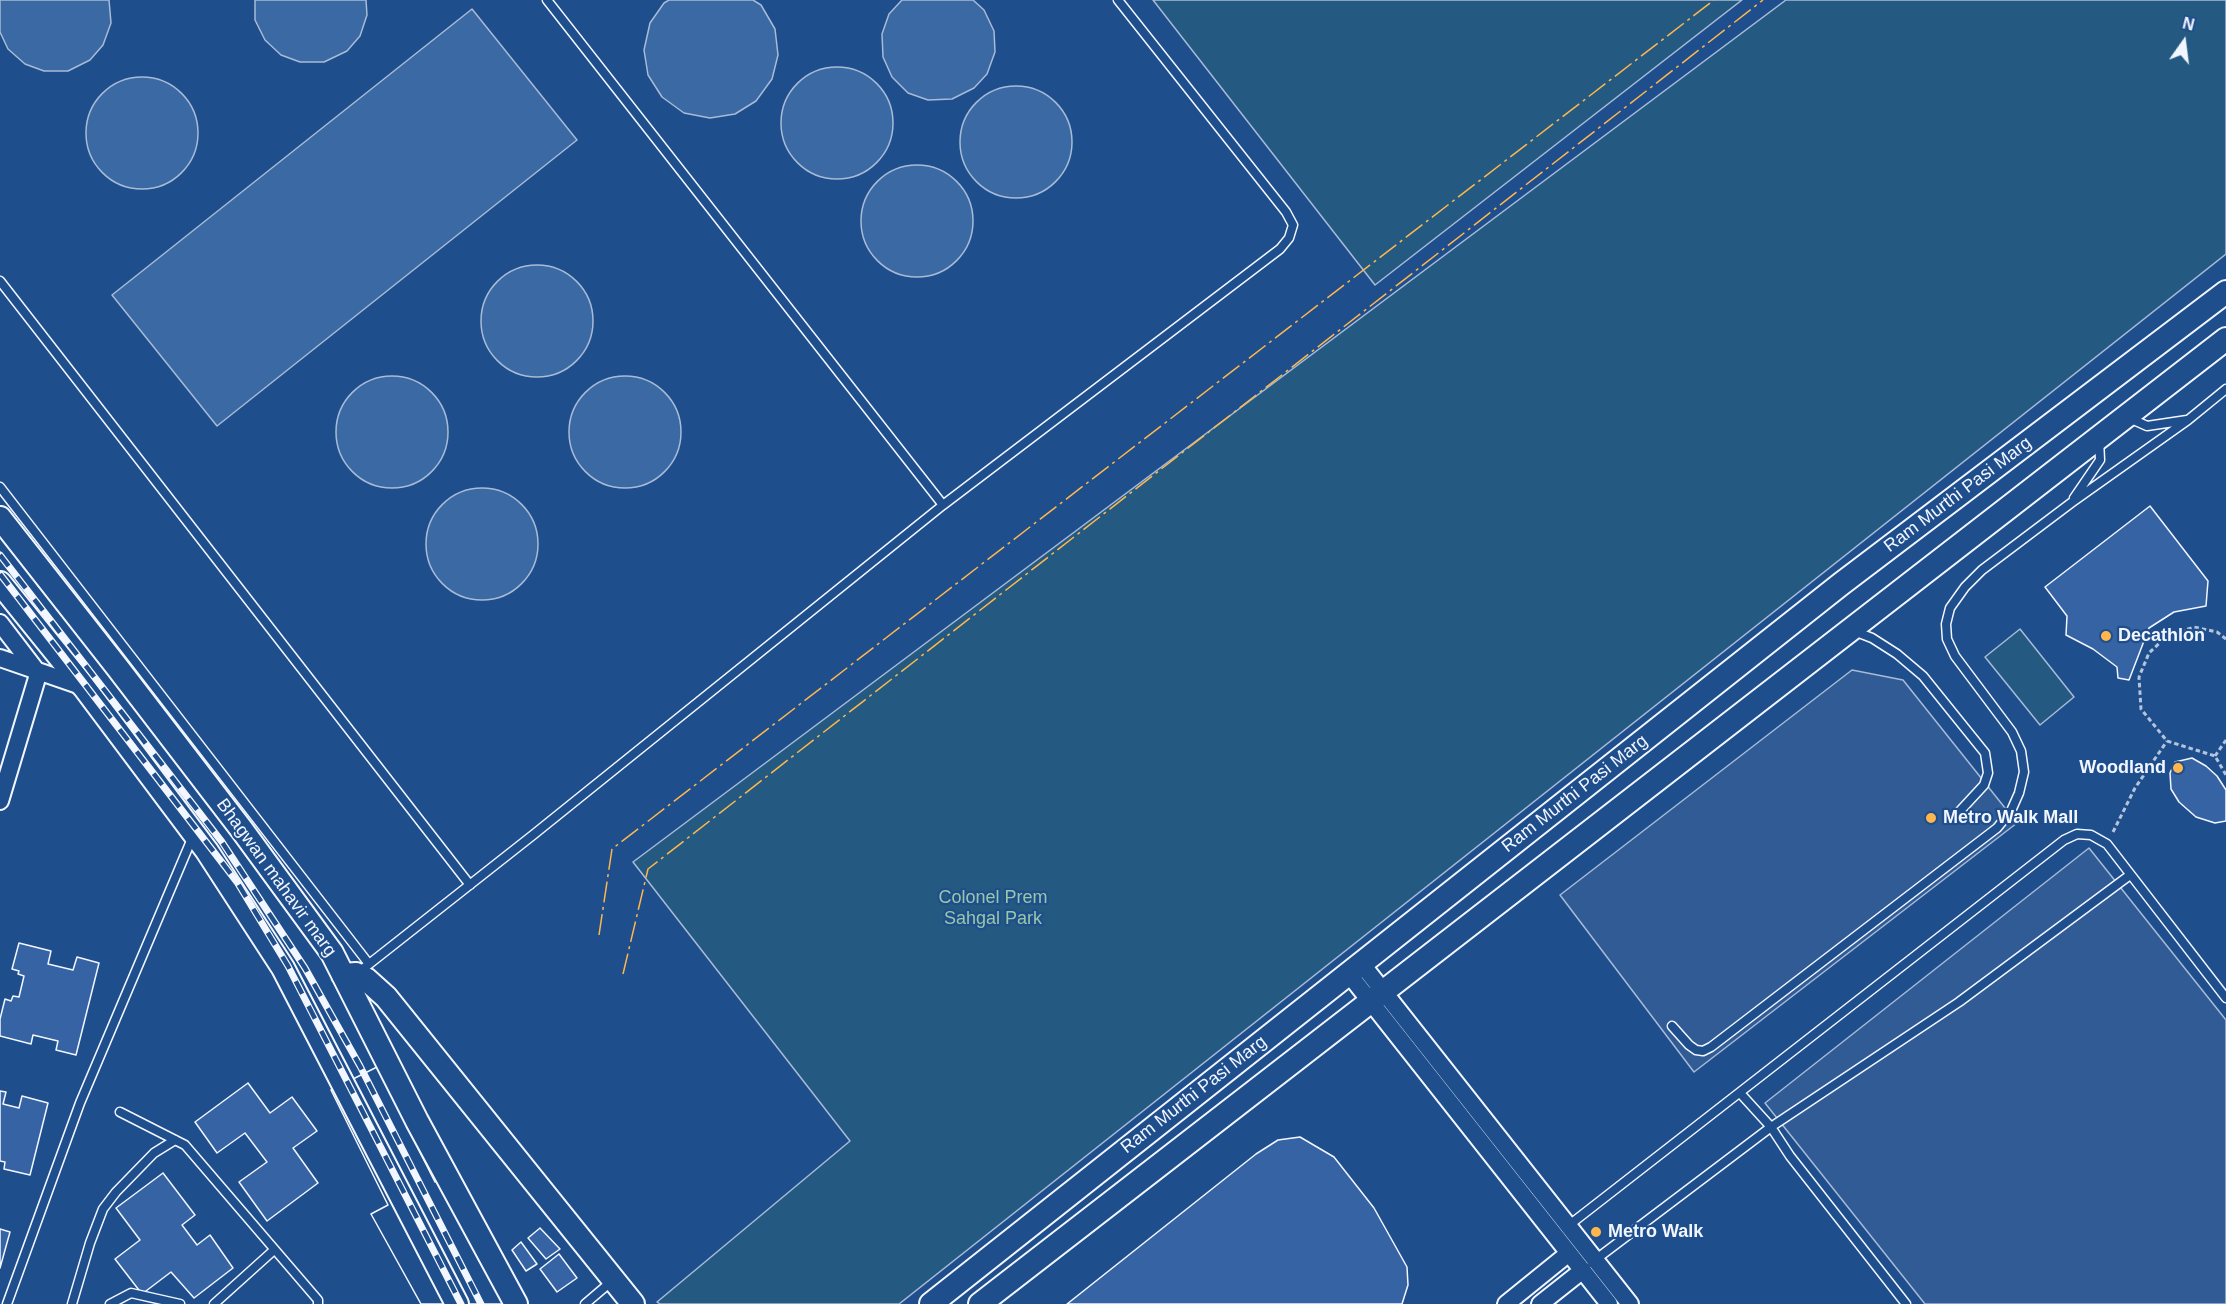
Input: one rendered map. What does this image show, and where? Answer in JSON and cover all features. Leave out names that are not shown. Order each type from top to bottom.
[{"type":"street","name":"Ram Murthi Pasi Marg","points":[[931,1304],[1841,584],[2226,292]]},
{"type":"street","name":"Ram Murthi Pasi Marg","points":[[987,1302],[2226,339]]},
{"type":"street","name":"Bhagwan mahavir marg","points":[[0,518],[242,830],[332,953],[356,971],[417,1121],[516,1304]]},
{"type":"street","points":[[0,583],[84,687],[207,851],[283,968],[457,1304]]},
{"type":"street","points":[[0,623],[36,670],[35,684],[0,801]]},
{"type":"street","points":[[0,658],[84,687]]},
{"type":"street","points":[[1355,968],[1569,1253],[1589,1265],[1630,1304]]},
{"type":"street","points":[[356,971],[386,998],[633,1304]]},
{"type":"street","points":[[1377,998],[1569,1225],[1609,1304]]},
{"type":"street","points":[[1506,1304],[1569,1253]]},
{"type":"street","points":[[1540,1304],[1589,1265]]},
{"type":"lane","points":[[547,0],[943,505]]},
{"type":"lane","points":[[0,487],[356,971],[470,885],[943,505],[1280,249],[1289,238],[1293,225],[1286,212],[1118,0]]},
{"type":"lane","points":[[0,281],[470,885]]},
{"type":"lane","points":[[1672,1026],[1696,1050],[1703,1051],[1711,1047],[1982,841],[2011,811],[2019,793],[2024,772],[2021,751],[2012,732],[1955,656],[1947,639],[1946,624],[1950,608],[1965,587],[1982,570],[2188,420],[2226,389]]},
{"type":"lane","points":[[2127,416],[2147,426],[2188,420]]},
{"type":"lane","points":[[2071,503],[2100,460],[2099,438]]},
{"type":"lane","points":[[1850,630],[1872,638],[1916,669],[1985,753],[1988,773],[1984,785],[1959,812]]},
{"type":"lane","points":[[8,1304],[80,1103],[194,834]]},
{"type":"lane","points":[[1556,1236],[2064,840],[2077,834],[2091,835],[2107,844],[2226,998]]},
{"type":"lane","points":[[1589,1265],[1771,1127],[1959,1002],[2130,875]]},
{"type":"lane","points":[[1740,1094],[1771,1127],[1790,1156],[1905,1304]]},
{"type":"lane","points":[[120,1112],[185,1145],[318,1300],[318,1304]]},
{"type":"lane","points":[[72,1304],[90,1243],[103,1209],[116,1192],[154,1154],[175,1140]]},
{"type":"lane","points":[[214,1304],[274,1250]]},
{"type":"lane","points":[[585,1304],[613,1280]]},
{"type":"lane","points":[[110,1304],[131,1293],[180,1304]]},
{"type":"path","points":[[2226,639],[2217,632],[2194,627],[2167,636],[2149,653],[2139,677],[2141,710],[2167,741],[2215,756],[2226,775]]},
{"type":"path","points":[[2215,756],[2226,740]]},
{"type":"path","points":[[2107,844],[2135,788],[2167,741]]},
{"type":"green space","points":[[1153,0],[1742,0],[1375,285]]},
{"type":"green space","name":"Colonel Prem Sahgal Park","points":[[1786,0],[2226,0],[2226,254],[899,1304],[660,1304],[657,1302],[850,1141],[633,862]]},
{"type":"green space","points":[[2020,629],[2074,697],[2040,725],[1985,657]]},
{"type":"shaded area","points":[[0,0],[109,0],[111,23],[103,45],[90,60],[68,71],[44,71],[25,64],[8,49],[0,32]]},
{"type":"shaded area","points":[[255,0],[366,0],[367,15],[360,36],[347,51],[324,62],[300,62],[281,55],[265,40],[255,20]]},
{"type":"shaded area","points":[[669,0],[753,0],[761,5],[775,29],[778,55],[772,79],[756,101],[735,114],[710,118],[684,113],[662,97],[648,75],[644,50],[650,23],[664,3]]},
{"type":"shaded area","points":[[902,0],[973,0],[984,10],[994,31],[995,52],[987,74],[974,88],[952,99],[928,100],[908,93],[892,77],[883,57],[882,34],[889,14]]},
{"type":"shaded area","points":[[472,9],[577,140],[217,426],[112,295]]},
{"type":"shaded area","points":[[837,67],[859,71],[877,83],[889,101],[893,123],[889,145],[877,163],[859,175],[837,179],[815,175],[797,163],[785,145],[781,123],[785,101],[797,83],[815,71]]},
{"type":"shaded area","points":[[142,77],[164,81],[182,93],[194,111],[198,133],[194,155],[182,173],[164,185],[142,189],[120,185],[102,173],[90,155],[86,133],[90,111],[102,93],[120,81]]},
{"type":"shaded area","points":[[1016,86],[1038,90],[1056,102],[1068,120],[1072,142],[1068,164],[1056,182],[1038,194],[1016,198],[994,194],[976,182],[964,164],[960,142],[964,120],[976,102],[994,90]]},
{"type":"shaded area","points":[[917,165],[939,169],[957,181],[969,199],[973,221],[969,243],[957,261],[939,273],[917,277],[895,273],[877,261],[865,243],[861,221],[865,199],[877,181],[895,169]]},
{"type":"shaded area","points":[[537,265],[559,269],[577,281],[589,299],[593,321],[589,343],[577,361],[559,373],[537,377],[515,373],[497,361],[485,343],[481,321],[485,299],[497,281],[515,269]]},
{"type":"shaded area","points":[[392,376],[413,380],[432,392],[444,411],[448,432],[444,453],[432,472],[413,484],[392,488],[371,484],[352,472],[340,453],[336,432],[340,411],[352,392],[371,380]]},
{"type":"shaded area","points":[[625,376],[647,380],[665,392],[677,410],[681,432],[677,454],[665,472],[647,484],[625,488],[603,484],[585,472],[573,454],[569,432],[573,410],[585,392],[603,380]]},
{"type":"shaded area","points":[[482,488],[504,492],[522,504],[534,522],[538,544],[534,566],[522,584],[504,596],[482,600],[460,596],[442,584],[430,566],[426,544],[430,522],[442,504],[460,492]]},
{"type":"shaded area","points":[[1852,670],[1903,680],[2017,823],[1694,1072],[1560,895]]},
{"type":"shaded area","points":[[2089,848],[2226,1020],[2226,1304],[1925,1304],[1765,1103]]},
{"type":"building","points":[[2150,506],[2208,581],[2206,606],[2174,612],[2149,628],[2129,680],[2118,678],[2117,667],[2093,649],[2066,635],[2067,616],[2045,587]]},
{"type":"building","points":[[2192,758],[2217,776],[2226,790],[2226,821],[2215,823],[2196,817],[2179,802],[2171,789],[2170,773],[2175,762]]},
{"type":"building","points":[[19,943],[51,951],[48,964],[73,970],[77,957],[99,963],[76,1055],[56,1050],[58,1041],[33,1035],[31,1044],[0,1036],[0,1019],[5,999],[11,1001],[13,996],[19,997],[24,976],[12,969]]},
{"type":"building","points":[[377,1067],[435,1182],[451,1172],[525,1304],[421,1304],[371,1214],[388,1205],[331,1090]]},
{"type":"building","points":[[377,1067],[435,1182],[451,1172],[525,1304],[421,1304],[371,1214],[388,1205],[331,1090]]},
{"type":"building","points":[[248,1083],[270,1113],[292,1097],[317,1131],[293,1148],[318,1183],[267,1221],[239,1182],[267,1162],[245,1133],[217,1153],[195,1122]]},
{"type":"building","points":[[0,1091],[6,1092],[3,1104],[19,1108],[22,1096],[48,1103],[30,1175],[4,1169],[5,1162],[0,1161]]},
{"type":"building","points":[[1300,1137],[1334,1157],[1374,1208],[1407,1267],[1408,1285],[1402,1304],[1067,1304],[1256,1154],[1278,1140]]},
{"type":"building","points":[[163,1173],[195,1215],[182,1225],[197,1245],[210,1235],[233,1268],[194,1298],[171,1272],[142,1294],[115,1259],[140,1240],[116,1208]]},
{"type":"building","points":[[540,1228],[560,1249],[546,1259],[528,1238]]},
{"type":"building","points":[[0,1229],[10,1232],[0,1268]]},
{"type":"building","points":[[521,1242],[537,1264],[526,1271],[512,1250]]},
{"type":"building","points":[[559,1254],[577,1278],[557,1292],[540,1269]]},
{"type":"railway","points":[[0,555],[222,842],[305,968],[360,1066],[481,1304]]},
{"type":"railway","points":[[0,574],[237,882],[288,966],[461,1304]]},
{"type":"power","points":[[599,935],[612,849],[1714,0]]},
{"type":"power","points":[[623,974],[648,869],[1763,0]]},
{"type":"place","name":"Decathlon","points":[[2106,636]]},
{"type":"place","name":"Woodland","points":[[2178,768]]},
{"type":"place","name":"Metro Walk Mall","points":[[1931,818]]},
{"type":"place","name":"Metro Walk","points":[[1596,1232]]}]
